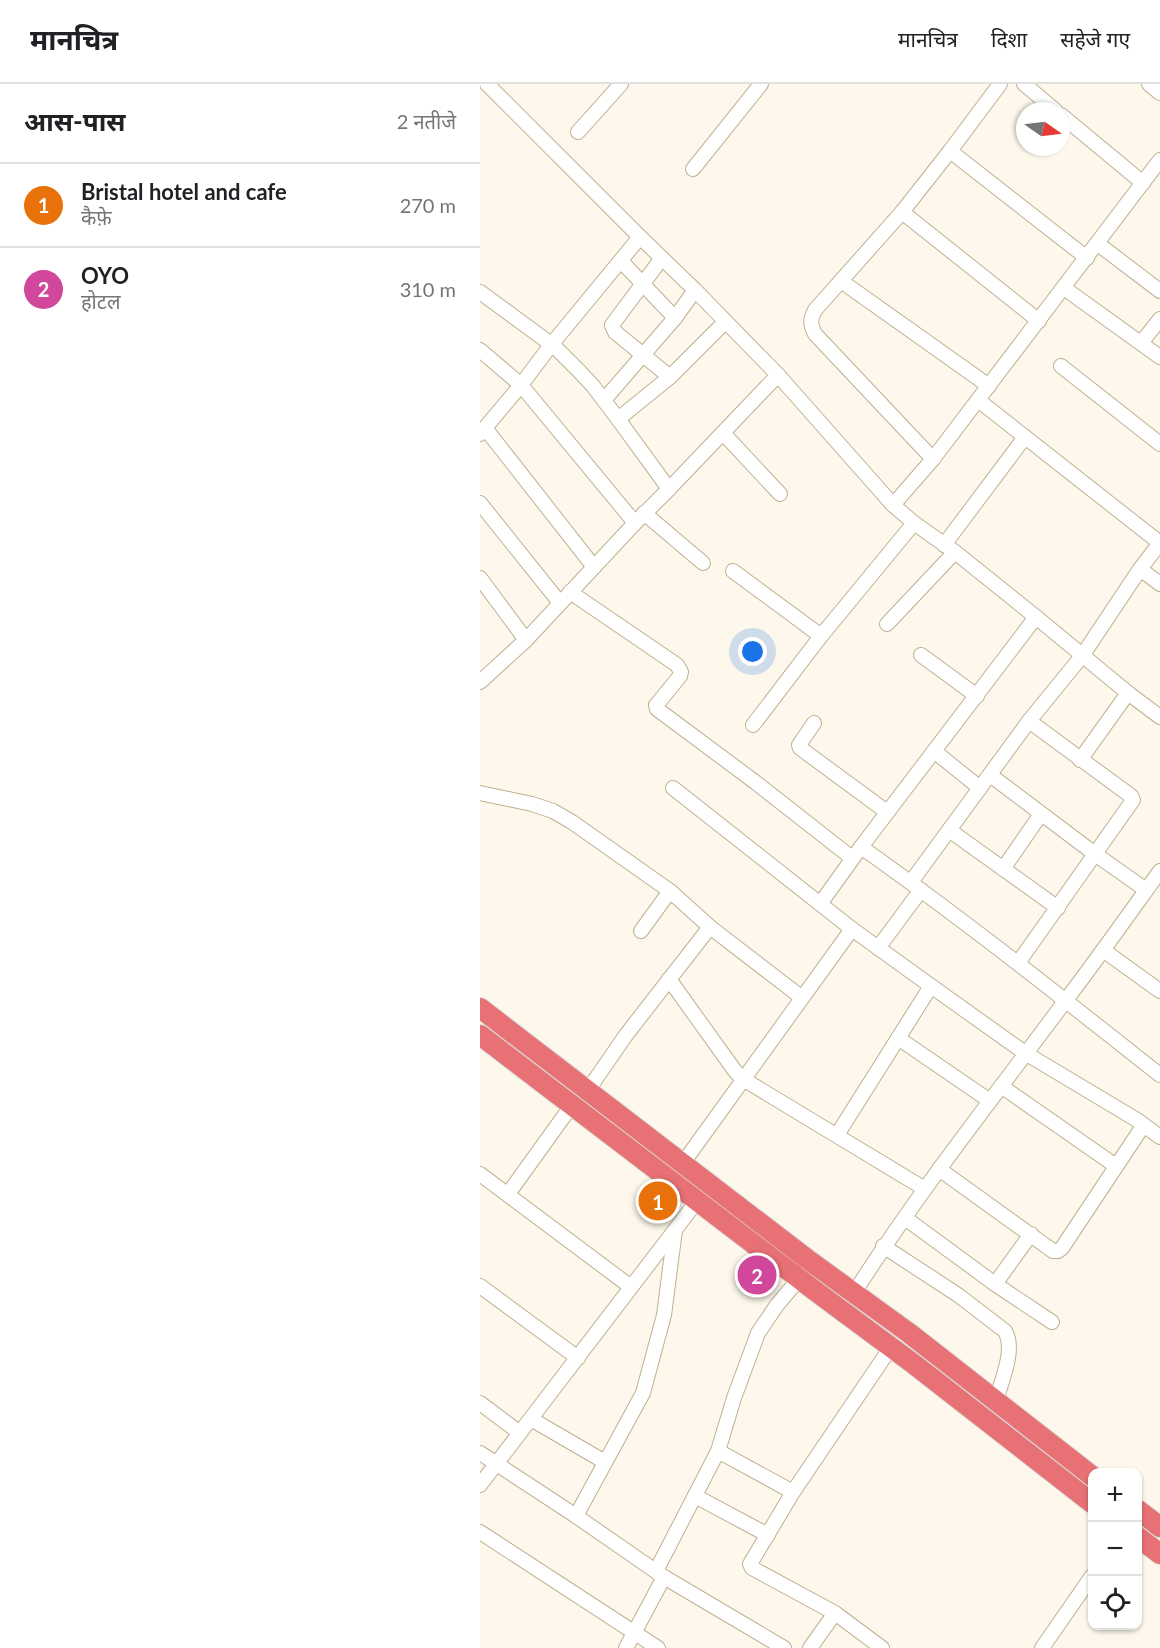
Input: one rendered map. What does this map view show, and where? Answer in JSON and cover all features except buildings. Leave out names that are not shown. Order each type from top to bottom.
[{"type":"highway","points":[[480,1008],[909,1333],[1088,1473]]},
{"type":"highway","points":[[480,1035],[1088,1500]]},
{"type":"highway","points":[[1142,1514],[1160,1527]]},
{"type":"highway","points":[[1142,1541],[1160,1554]]},
{"type":"street","points":[[487,84],[778,375],[893,505],[1160,717]]},
{"type":"street","points":[[578,132],[621,84]]},
{"type":"street","points":[[693,169],[761,84]]},
{"type":"street","points":[[933,459],[815,334],[810,318],[902,212],[1000,84]]},
{"type":"street","points":[[1024,84],[1045,102]]},
{"type":"street","points":[[1149,84],[1160,93]]},
{"type":"street","points":[[1070,122],[1143,183]]},
{"type":"street","points":[[950,152],[1087,258]]},
{"type":"street","points":[[893,505],[933,459],[1160,160]]},
{"type":"street","points":[[902,212],[1039,321]]},
{"type":"street","points":[[594,567],[483,431],[640,237]]},
{"type":"street","points":[[1098,243],[1160,291]]},
{"type":"street","points":[[662,258],[612,325],[615,332],[670,377]]},
{"type":"street","points":[[621,261],[675,318]]},
{"type":"street","points":[[841,281],[989,386]]},
{"type":"street","points":[[1064,288],[1160,357]]},
{"type":"street","points":[[603,400],[675,318],[695,290]]},
{"type":"street","points":[[480,292],[551,345],[580,372],[618,418],[669,489]]},
{"type":"street","points":[[1142,343],[1160,319]]},
{"type":"street","points":[[618,418],[670,377],[725,322]]},
{"type":"street","points":[[482,354],[521,385],[639,518],[703,563]]},
{"type":"street","points":[[1061,366],[1160,444]]},
{"type":"street","points":[[480,682],[526,640],[639,518],[778,375]]},
{"type":"street","points":[[878,948],[949,830],[1029,721],[1082,656],[1160,543],[978,400]]},
{"type":"street","points":[[723,433],[780,494]]},
{"type":"street","points":[[886,624],[950,548],[1025,437]]},
{"type":"street","points":[[480,503],[560,603]]},
{"type":"street","points":[[753,725],[821,636],[914,523]]},
{"type":"street","points":[[1140,569],[1160,584]]},
{"type":"street","points":[[733,571],[821,636]]},
{"type":"street","points":[[480,578],[526,640]]},
{"type":"street","points":[[570,592],[677,665],[681,672],[680,676],[656,705],[658,710],[856,852],[916,886],[1160,1075]]},
{"type":"street","points":[[820,904],[856,852],[1036,617]]},
{"type":"street","points":[[921,655],[977,696]]},
{"type":"street","points":[[1080,760],[1128,693]]},
{"type":"street","points":[[1018,963],[1133,798],[1029,721]]},
{"type":"street","points":[[814,723],[799,745],[800,747],[887,813]]},
{"type":"street","points":[[934,751],[980,788]]},
{"type":"street","points":[[854,1293],[884,1246],[939,1169],[1155,881],[1095,855],[990,775]]},
{"type":"street","points":[[673,788],[852,929],[931,986],[1025,1053],[1137,1120],[1160,1137]]},
{"type":"street","points":[[480,794],[532,804],[553,811],[572,822],[669,891],[710,927],[801,998]]},
{"type":"street","points":[[1003,869],[1041,814]]},
{"type":"street","points":[[949,830],[1058,908]]},
{"type":"street","points":[[641,931],[669,891]]},
{"type":"street","points":[[588,1090],[626,1035],[710,927]]},
{"type":"street","points":[[682,1163],[852,929]]},
{"type":"street","points":[[1103,950],[1160,991]]},
{"type":"street","points":[[669,979],[743,1079],[925,1189]]},
{"type":"street","points":[[837,1135],[931,986]]},
{"type":"street","points":[[898,1038],[990,1101]]},
{"type":"street","points":[[1001,1086],[1116,1166]]},
{"type":"street","points":[[508,1194],[572,1105]]},
{"type":"street","points":[[939,1169],[1053,1251],[1058,1251],[1143,1126]]},
{"type":"street","points":[[480,1174],[631,1287]]},
{"type":"street","points":[[480,1485],[697,1200]]},
{"type":"street","points":[[905,1218],[994,1284],[1052,1322]]},
{"type":"street","points":[[576,1516],[643,1392],[664,1315],[675,1230]]},
{"type":"street","points":[[994,1284],[1031,1234]]},
{"type":"street","points":[[884,1246],[949,1289],[1005,1331],[1008,1336],[1009,1355],[996,1401]]},
{"type":"street","points":[[626,1648],[718,1451],[734,1398],[758,1333],[799,1279]]},
{"type":"street","points":[[480,1286],[578,1358]]},
{"type":"street","points":[[882,1648],[835,1613],[751,1567],[751,1562],[793,1492],[891,1347]]},
{"type":"street","points":[[480,1403],[520,1433]]},
{"type":"street","points":[[531,1419],[605,1462]]},
{"type":"street","points":[[718,1451],[793,1492]]},
{"type":"street","points":[[480,1453],[660,1574],[784,1648]]},
{"type":"street","points":[[695,1496],[768,1535]]},
{"type":"street","points":[[480,1532],[658,1648]]},
{"type":"street","points":[[1042,1648],[1088,1582]]},
{"type":"street","points":[[810,1648],[835,1613]]},
{"type":"place","name":"Bristal hotel and cafe","points":[[658,1201]]},
{"type":"place","name":"OYO","points":[[757,1275]]}]
